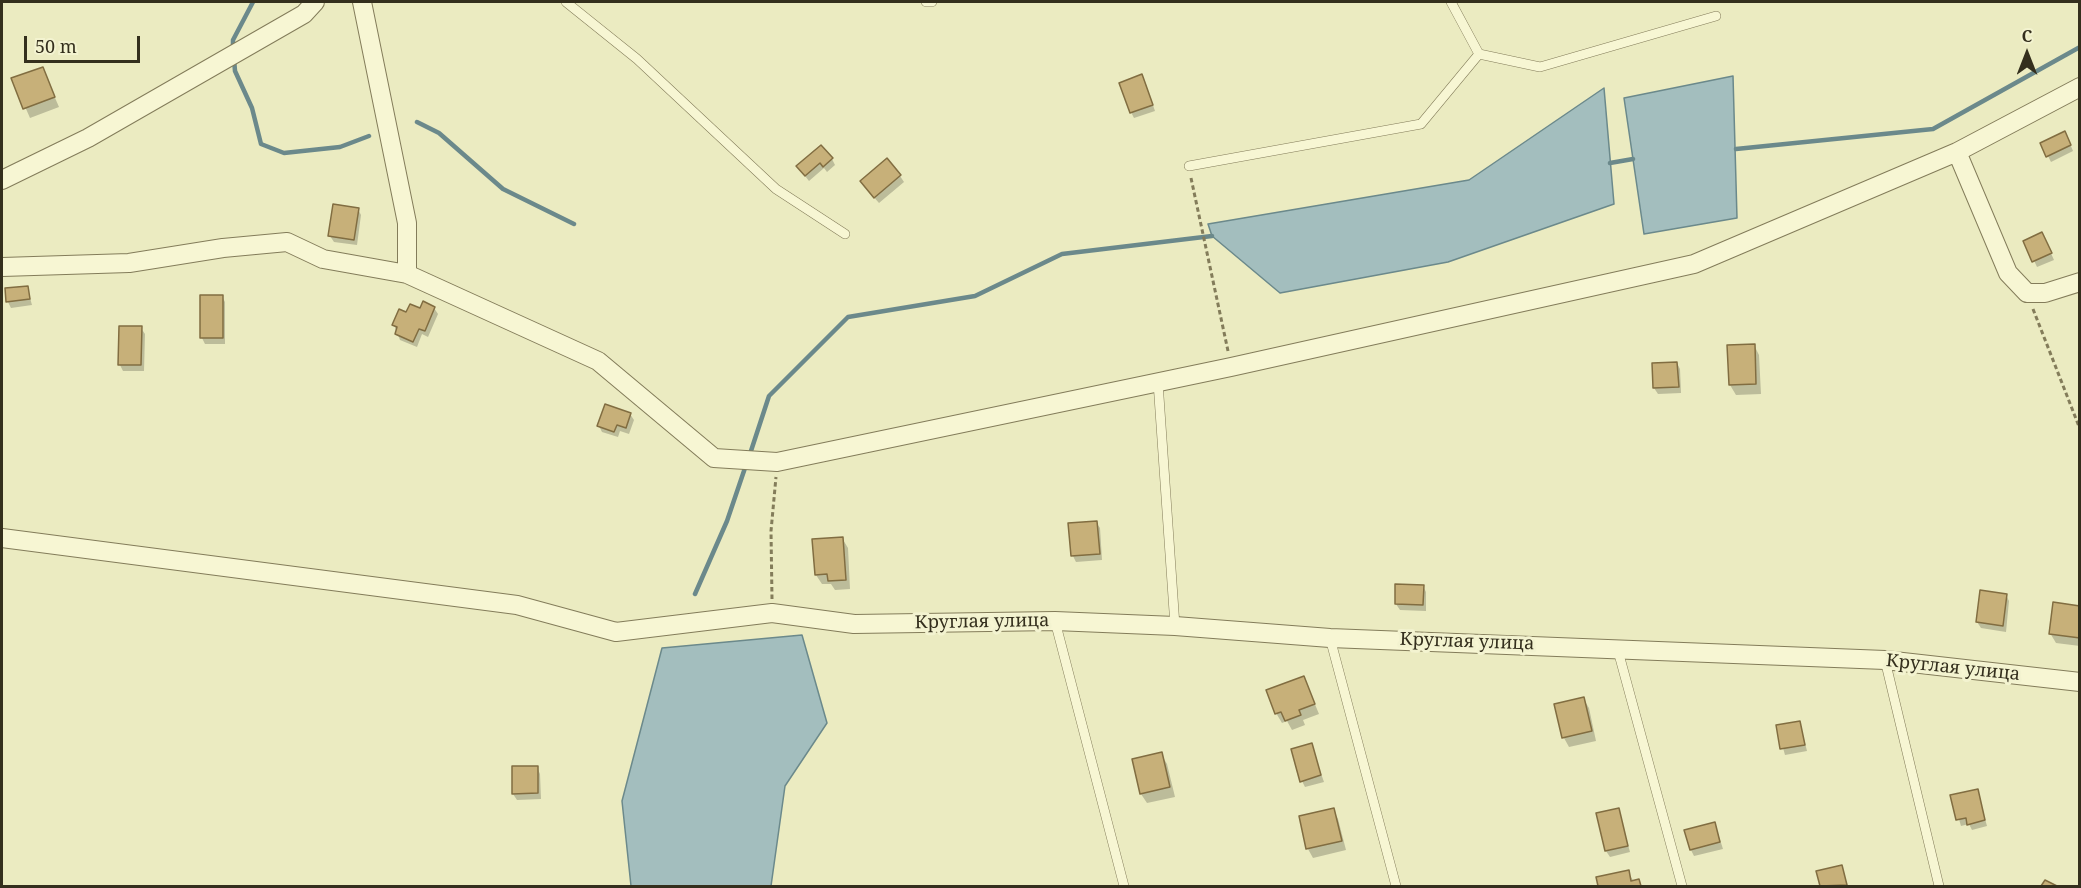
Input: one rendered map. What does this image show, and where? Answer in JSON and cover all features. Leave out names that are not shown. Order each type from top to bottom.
[{"type":"street","points":[[2,180],[88,138],[304,14],[315,2]]},
{"type":"street","points":[[362,2],[407,223],[407,274]]},
{"type":"street","points":[[2,267],[129,263],[223,248],[287,242],[323,259],[407,274],[598,361],[714,458],[777,462],[1231,367],[1694,264],[1957,152],[2079,87]]},
{"type":"street","points":[[1957,152],[2008,273],[2027,294],[2045,293],[2079,282]]},
{"type":"street","name":"Круглая улица","points":[[2,538],[517,605],[616,632],[772,613],[854,624],[1055,621],[1175,626],[1330,638],[1617,647],[1885,660],[2079,682]]},
{"type":"lane","points":[[566,2],[637,59],[776,189],[845,234]]},
{"type":"lane","points":[[926,2],[932,2]]},
{"type":"lane","points":[[1451,2],[1479,54],[1540,67],[1716,16]]},
{"type":"lane","points":[[1189,166],[1421,124],[1479,54]]},
{"type":"lane","points":[[1158,382],[1175,626]]},
{"type":"lane","points":[[1055,621],[1124,886]]},
{"type":"lane","points":[[1330,638],[1396,886]]},
{"type":"lane","points":[[1617,647],[1682,886]]},
{"type":"lane","points":[[1885,660],[1939,886]]},
{"type":"path","points":[[1189,166],[1231,367]]},
{"type":"path","points":[[2027,294],[2079,429]]},
{"type":"path","points":[[772,613],[771,531],[777,462]]},
{"type":"water","points":[[1733,76],[1737,218],[1644,234],[1624,98]]},
{"type":"water","points":[[1604,88],[1614,204],[1448,262],[1280,293],[1212,236],[1208,224],[1469,180]]},
{"type":"water","points":[[802,635],[827,723],[785,786],[771,886],[631,886],[622,801],[662,648]]},
{"type":"building","points":[[43,67],[55,97],[23,109],[11,78]]},
{"type":"building","points":[[1142,74],[1153,105],[1130,113],[1119,83]]},
{"type":"building","points":[[2065,131],[2071,145],[2046,157],[2040,143]]},
{"type":"building","points":[[821,145],[833,158],[823,167],[820,163],[805,176],[796,166]]},
{"type":"building","points":[[887,158],[901,175],[874,198],[860,181]]},
{"type":"building","points":[[333,204],[359,208],[354,240],[328,236]]},
{"type":"building","points":[[2042,232],[2052,253],[2032,262],[2023,241]]},
{"type":"building","points":[[28,286],[30,299],[6,302],[5,288]]},
{"type":"building","points":[[200,295],[223,295],[223,338],[200,338]]},
{"type":"building","points":[[423,301],[435,307],[425,331],[419,329],[413,342],[395,334],[397,327],[392,325],[399,309],[406,312],[410,304],[420,308]]},
{"type":"building","points":[[119,326],[142,326],[141,365],[118,365]]},
{"type":"building","points":[[1755,344],[1756,384],[1729,385],[1727,345]]},
{"type":"building","points":[[1677,362],[1679,387],[1653,388],[1652,363]]},
{"type":"building","points":[[605,404],[631,413],[626,428],[617,425],[614,432],[597,426]]},
{"type":"building","points":[[1097,521],[1100,554],[1071,556],[1068,523]]},
{"type":"building","points":[[843,537],[846,580],[828,581],[827,574],[815,575],[812,539]]},
{"type":"building","points":[[1395,584],[1424,585],[1423,605],[1395,604]]},
{"type":"building","points":[[1980,590],[2007,594],[2003,626],[1976,622]]},
{"type":"building","points":[[2053,602],[2080,606],[2080,638],[2049,634]]},
{"type":"building","points":[[1304,676],[1315,704],[1299,710],[1301,715],[1285,721],[1281,712],[1275,714],[1266,690]]},
{"type":"building","points":[[1584,697],[1592,731],[1562,738],[1554,704]]},
{"type":"building","points":[[1800,721],[1805,745],[1780,749],[1776,725]]},
{"type":"building","points":[[1312,743],[1321,775],[1300,782],[1291,749]]},
{"type":"building","points":[[1162,752],[1170,787],[1140,794],[1132,759]]},
{"type":"building","points":[[512,766],[538,766],[538,793],[512,794]]},
{"type":"building","points":[[1978,789],[1985,820],[1967,825],[1966,818],[1956,820],[1950,795]]},
{"type":"building","points":[[1334,808],[1342,841],[1306,849],[1299,816]]},
{"type":"building","points":[[1619,808],[1628,846],[1605,851],[1596,813]]},
{"type":"building","points":[[1715,822],[1720,842],[1690,850],[1684,830]]},
{"type":"building","points":[[1842,865],[1847,885],[1820,886],[1816,871]]},
{"type":"building","points":[[1629,870],[1631,881],[1639,879],[1641,886],[1598,886],[1596,877]]},
{"type":"building","points":[[2045,880],[2057,886],[2041,886]]},
{"type":"waterway","points":[[233,48],[233,40],[253,2]]},
{"type":"waterway","points":[[1736,149],[1933,129],[2080,47]]},
{"type":"waterway","points":[[234,59],[235,71],[252,108],[261,144],[284,153],[340,147],[369,136]]},
{"type":"waterway","points":[[417,122],[439,133],[503,189],[574,224]]},
{"type":"waterway","points":[[1610,163],[1633,159]]},
{"type":"waterway","points":[[749,457],[769,396],[848,317],[975,296],[1062,254],[1212,236]]},
{"type":"waterway","points":[[695,594],[727,521],[746,465]]}]
